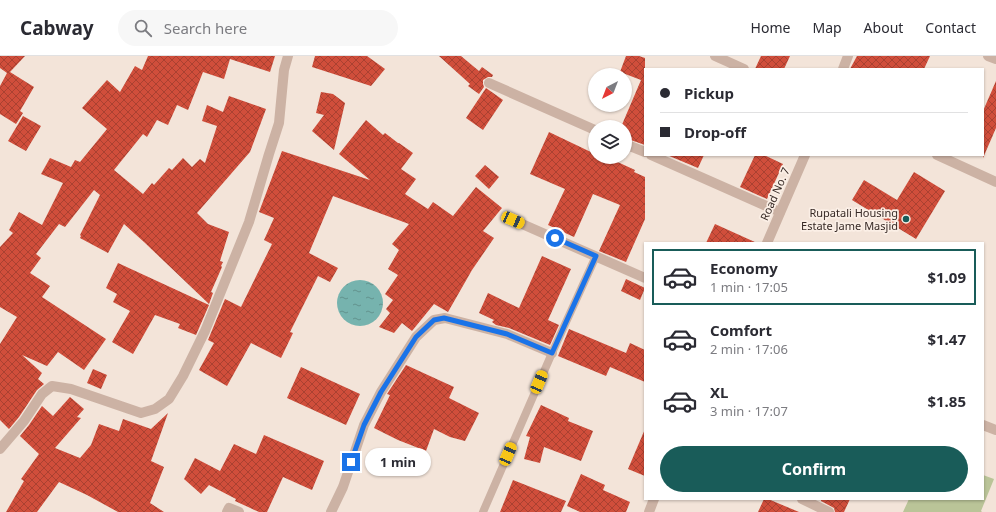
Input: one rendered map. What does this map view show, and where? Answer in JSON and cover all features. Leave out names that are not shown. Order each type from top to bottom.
[{"type":"street","points":[[0,449],[24,420],[42,394],[52,386],[71,389],[141,413],[155,409],[169,399],[183,376],[205,331],[249,222],[279,123],[284,70],[288,56]]},
{"type":"street","points":[[714,56],[742,68]]},
{"type":"street","points":[[843,68],[848,56]]},
{"type":"street","points":[[988,56],[996,59]]},
{"type":"street","points":[[489,83],[588,127]]},
{"type":"street","points":[[632,147],[644,152]]},
{"type":"street","points":[[653,156],[780,212]]},
{"type":"street","name":"Road No. 7","points":[[767,242],[805,156]]},
{"type":"street","points":[[940,156],[996,182]]},
{"type":"street","points":[[513,220],[644,278]]},
{"type":"street","points":[[330,512],[343,487],[364,425],[381,392],[416,337],[434,320],[444,318],[507,334],[552,353]]},
{"type":"street","points":[[984,424],[996,430]]},
{"type":"street","points":[[649,512],[654,500]]},
{"type":"street","points":[[804,500],[830,512]]},
{"type":"street","points":[[227,512],[230,508],[238,512]]},
{"type":"lane","points":[[483,512],[596,256]]},
{"type":"green space","points":[[984,475],[994,479],[981,511],[982,512],[903,512],[909,500],[984,500]]},
{"type":"water","points":[[360,280],[373,284],[379,290],[383,303],[379,316],[373,322],[360,326],[347,322],[341,316],[337,303],[341,290],[347,284]]},
{"type":"building","points":[[0,56],[25,56],[10,72],[34,87],[20,111],[23,113],[16,124],[0,114],[0,86],[7,73],[0,68]]},
{"type":"building","points":[[148,56],[275,56],[270,72],[230,59],[224,79],[203,72],[188,110],[177,105],[168,125],[157,120],[147,137],[143,134],[114,170],[143,194],[152,183],[154,185],[169,168],[172,170],[183,158],[192,167],[200,159],[205,163],[217,126],[202,121],[207,105],[223,112],[229,96],[266,109],[250,152],[197,213],[208,224],[229,232],[220,261],[223,262],[222,267],[211,292],[213,293],[209,304],[124,224],[108,253],[80,238],[80,235],[100,195],[94,190],[65,227],[59,224],[36,254],[41,258],[30,273],[50,286],[42,297],[106,339],[84,370],[58,352],[47,366],[22,355],[42,373],[38,379],[44,384],[37,390],[9,429],[0,420],[0,344],[17,317],[0,307],[0,247],[13,233],[9,230],[19,212],[42,225],[63,183],[41,174],[50,158],[71,167],[75,160],[80,162],[107,129],[82,108],[107,80],[120,92],[135,66],[142,70]]},
{"type":"building","points":[[315,56],[367,56],[385,69],[371,86],[312,67]]},
{"type":"building","points":[[439,56],[461,56],[479,71],[482,67],[493,75],[492,77],[488,77],[483,80],[484,87],[479,94],[468,86],[470,84]]},
{"type":"building","points":[[626,56],[639,56],[645,58],[644,145],[632,140],[632,120],[624,120],[627,112],[632,112],[632,101],[641,80],[632,77],[632,68],[622,68]]},
{"type":"building","points":[[761,56],[790,56],[784,68],[755,68]]},
{"type":"building","points":[[857,56],[930,56],[924,68],[851,68]]},
{"type":"building","points":[[996,81],[996,128],[984,156],[984,109]]},
{"type":"building","points":[[486,88],[503,100],[483,130],[466,118]]},
{"type":"building","points":[[321,92],[333,94],[345,103],[334,150],[312,131],[324,115],[316,113]]},
{"type":"building","points":[[23,116],[41,126],[26,151],[8,141]]},
{"type":"building","points":[[366,120],[383,135],[385,133],[413,153],[401,169],[416,179],[405,194],[428,209],[433,202],[453,216],[476,187],[502,208],[483,231],[494,238],[472,270],[448,312],[434,304],[412,331],[402,323],[394,333],[379,327],[390,313],[386,309],[393,300],[385,294],[398,275],[388,269],[399,250],[392,244],[409,224],[333,196],[309,253],[338,268],[330,282],[318,276],[290,332],[293,333],[281,358],[251,343],[227,386],[199,370],[214,343],[208,340],[225,299],[241,307],[272,244],[264,240],[274,218],[259,212],[282,151],[370,180],[339,154]]},
{"type":"building","points":[[549,132],[588,151],[588,164],[622,164],[645,177],[645,219],[626,262],[599,251],[620,205],[593,194],[574,237],[548,225],[565,189],[530,174]]},
{"type":"building","points":[[669,156],[704,156],[698,168]]},
{"type":"building","points":[[755,156],[766,156],[783,164],[767,199],[740,187]]},
{"type":"building","points":[[485,165],[499,177],[489,189],[475,176]]},
{"type":"building","name":"Rupatali Housing Estate Jame Masjid","points":[[914,172],[945,191],[916,239],[852,200],[864,180],[897,200]]},
{"type":"building","points":[[715,224],[755,242],[706,242]]},
{"type":"building","points":[[542,256],[571,269],[548,320],[559,325],[550,345],[509,328],[496,325],[492,322],[494,320],[479,313],[488,293],[519,308]]},
{"type":"building","points":[[118,263],[209,305],[196,335],[178,328],[180,324],[155,315],[133,354],[112,342],[130,311],[113,302],[117,294],[106,288]]},
{"type":"building","points":[[626,279],[644,288],[640,300],[621,291]]},
{"type":"building","points":[[569,329],[626,353],[630,343],[644,350],[644,382],[610,367],[606,376],[558,356]]},
{"type":"building","points":[[406,365],[454,387],[449,398],[479,413],[465,441],[450,437],[434,429],[426,451],[398,440],[374,428],[390,395],[387,394]]},
{"type":"building","points":[[301,367],[360,394],[346,425],[287,398]]},
{"type":"building","points":[[93,369],[107,375],[101,389],[87,383]]},
{"type":"building","points":[[70,397],[84,409],[77,417],[81,418],[55,448],[80,458],[91,445],[99,424],[119,431],[123,419],[151,429],[168,413],[151,461],[164,467],[150,503],[164,512],[118,512],[59,482],[37,512],[6,512],[24,481],[21,479],[39,454],[20,436],[42,406],[53,416]]},
{"type":"building","points":[[541,405],[569,418],[568,421],[593,431],[581,461],[544,447],[540,463],[524,459],[530,437],[526,436]]},
{"type":"building","points":[[644,431],[644,476],[628,469]]},
{"type":"building","points":[[264,435],[324,461],[312,490],[283,477],[267,512],[259,512],[235,501],[236,499],[209,485],[201,494],[184,479],[195,458],[220,471],[234,444],[256,454]]},
{"type":"building","points":[[581,474],[605,485],[603,490],[630,502],[626,512],[580,512],[567,506]]},
{"type":"building","points":[[513,480],[566,501],[561,512],[500,512]]},
{"type":"building","points":[[764,500],[770,500],[799,512],[758,512]]},
{"type":"building","points":[[850,500],[844,512],[835,512],[834,508],[821,501]]},
{"type":"place","name":"Rupatali Housing Estate Jame Masjid","points":[[906,219]]},
{"type":"route","points":[[351,462],[364,425],[381,392],[416,337],[434,320],[444,318],[507,334],[552,353],[596,256],[555,238]]}]
